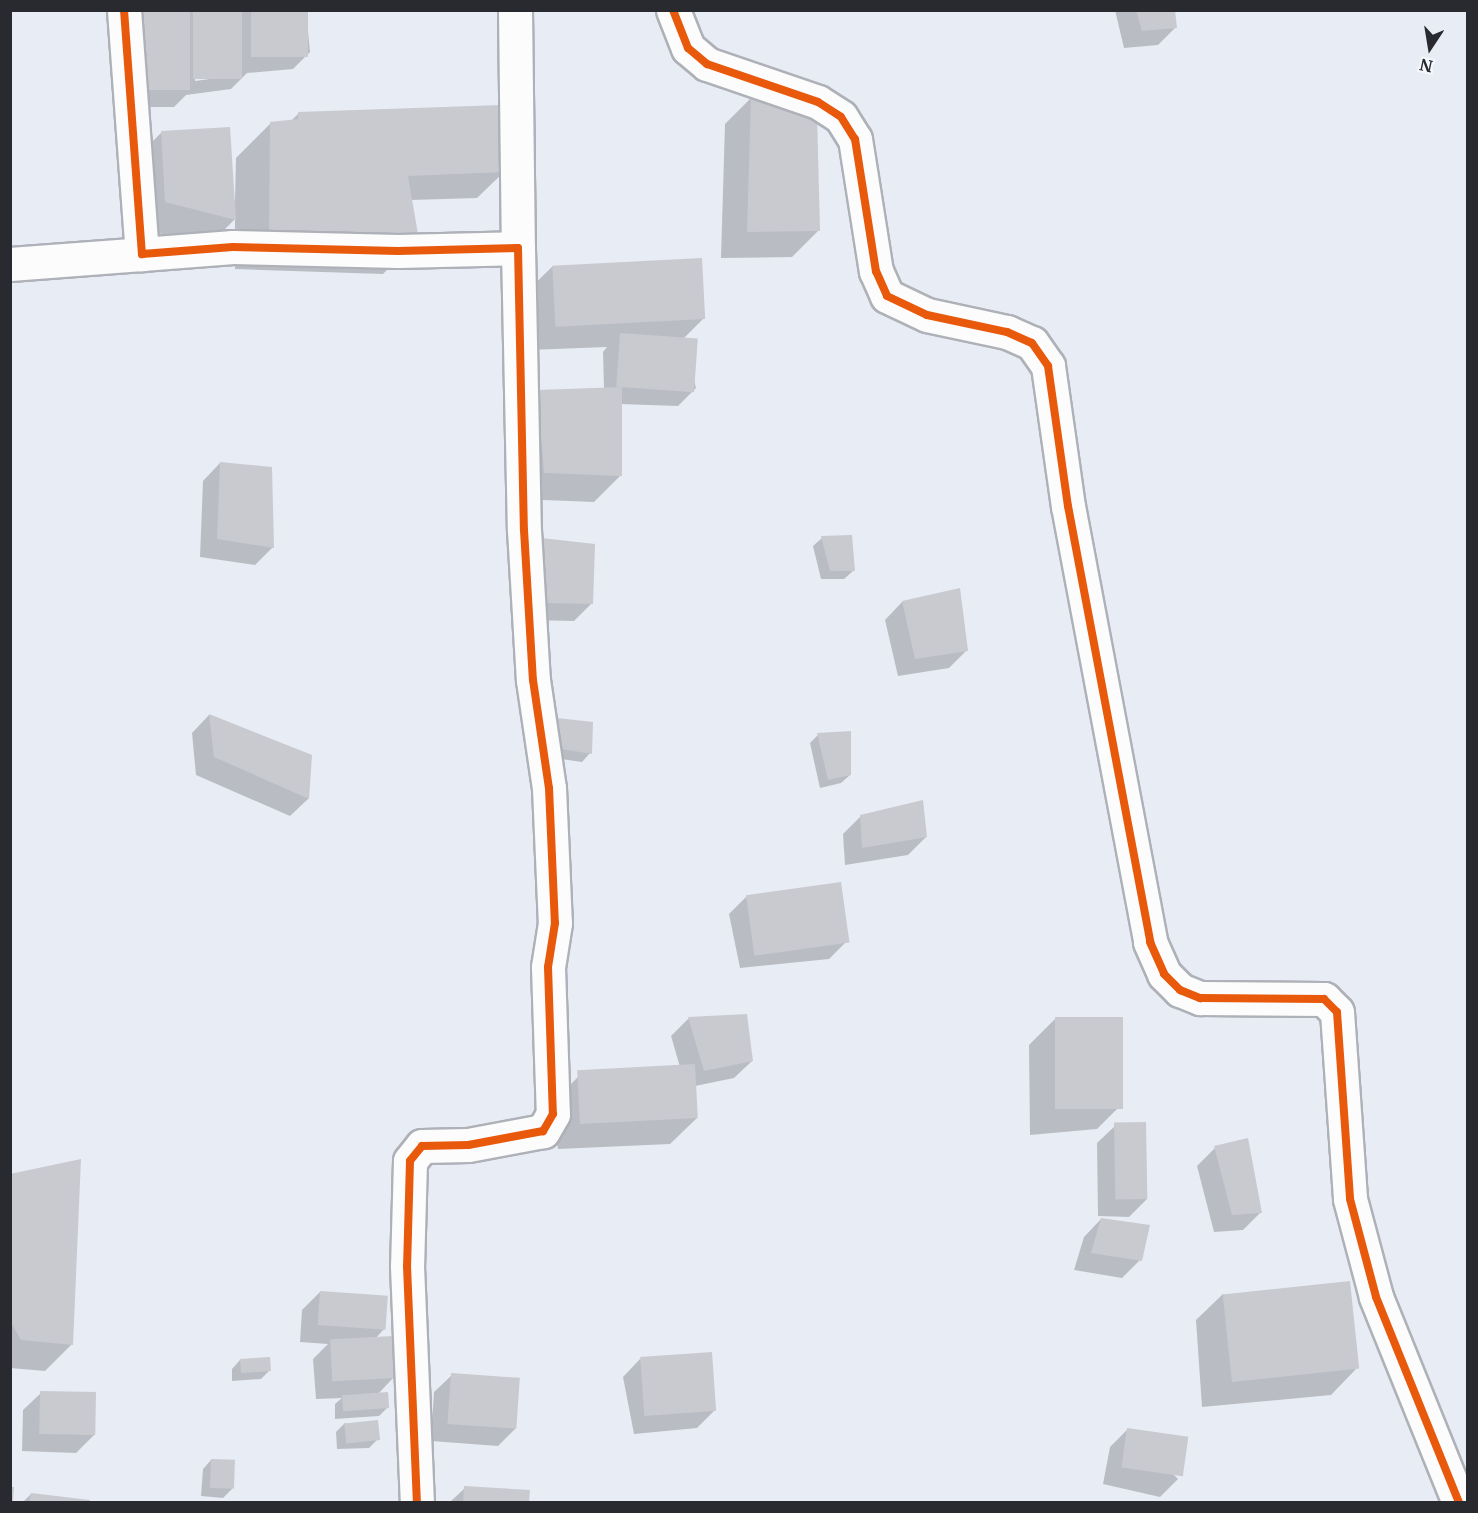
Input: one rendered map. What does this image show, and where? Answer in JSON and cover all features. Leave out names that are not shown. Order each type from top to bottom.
[{"type":"street","points":[[124,10],[142,254]]},
{"type":"street","points":[[417,1503],[407,1266],[410,1161],[422,1146],[468,1145],[543,1131],[553,1114],[548,967],[555,923],[549,788],[533,680],[524,530],[515,10]]},
{"type":"street","points":[[673,10],[688,48],[707,64],[818,102],[841,117],[855,139],[876,271],[887,296],[927,315],[1007,332],[1032,343],[1048,366],[1068,506],[1150,942],[1164,974],[1180,990],[1200,998],[1324,999],[1337,1012],[1341,1029],[1350,1199],[1376,1297],[1459,1503]]},
{"type":"street","points":[[10,264],[233,247],[398,251],[518,248]]},
{"type":"building","points":[[134,10],[190,10],[190,90],[134,90]]},
{"type":"building","points":[[193,10],[242,10],[242,79],[193,79]]},
{"type":"building","points":[[251,10],[308,10],[308,57],[251,57]]},
{"type":"building","points":[[1136,10],[1175,10],[1177,28],[1142,31]]},
{"type":"building","points":[[751,96],[817,114],[820,231],[747,232]]},
{"type":"building","points":[[502,105],[505,172],[408,176],[419,240],[269,235],[270,122],[298,119],[298,112]]},
{"type":"building","points":[[230,127],[236,220],[165,202],[161,131]]},
{"type":"building","points":[[702,258],[705,319],[555,327],[552,266]]},
{"type":"building","points":[[620,333],[698,338],[694,392],[616,387]]},
{"type":"building","points":[[622,387],[622,476],[544,473],[537,390]]},
{"type":"building","points":[[220,462],[272,467],[274,548],[217,539]]},
{"type":"building","points":[[852,535],[855,571],[830,571],[821,536]]},
{"type":"building","points":[[541,538],[595,544],[593,604],[543,603]]},
{"type":"building","points":[[960,588],[968,651],[915,659],[902,601]]},
{"type":"building","points":[[209,714],[312,755],[309,799],[214,757]]},
{"type":"building","points":[[557,718],[593,722],[592,754],[555,748]]},
{"type":"building","points":[[851,731],[851,775],[828,780],[817,733]]},
{"type":"building","points":[[923,800],[927,837],[862,848],[860,815]]},
{"type":"building","points":[[841,882],[849,942],[754,956],[746,895]]},
{"type":"building","points":[[747,1014],[753,1061],[704,1071],[688,1017]]},
{"type":"building","points":[[1055,1017],[1123,1017],[1123,1109],[1055,1109]]},
{"type":"building","points":[[695,1064],[698,1118],[580,1124],[577,1070]]},
{"type":"building","points":[[1146,1122],[1147,1199],[1115,1200],[1114,1123]]},
{"type":"building","points":[[1248,1138],[1262,1213],[1232,1215],[1214,1146]]},
{"type":"building","points":[[81,1159],[73,1345],[21,1340],[10,1321],[10,1174]]},
{"type":"building","points":[[1101,1218],[1150,1225],[1142,1261],[1091,1253]]},
{"type":"building","points":[[1350,1281],[1359,1369],[1232,1382],[1223,1294]]},
{"type":"building","points":[[320,1291],[388,1296],[385,1330],[318,1325]]},
{"type":"building","points":[[393,1336],[395,1378],[332,1381],[330,1339]]},
{"type":"building","points":[[712,1352],[716,1411],[644,1416],[640,1357]]},
{"type":"building","points":[[270,1357],[271,1371],[241,1373],[240,1359]]},
{"type":"building","points":[[451,1373],[520,1378],[516,1429],[447,1424]]},
{"type":"building","points":[[40,1391],[96,1392],[95,1435],[39,1434]]},
{"type":"building","points":[[388,1392],[389,1408],[343,1411],[342,1395]]},
{"type":"building","points":[[378,1420],[380,1440],[346,1443],[344,1424]]},
{"type":"building","points":[[1127,1428],[1188,1437],[1183,1476],[1121,1468]]},
{"type":"building","points":[[211,1459],[235,1460],[234,1489],[210,1488]]},
{"type":"building","points":[[464,1486],[530,1490],[529,1502],[463,1502]]},
{"type":"building","points":[[10,1487],[14,1487],[13,1502],[10,1502]]},
{"type":"building","points":[[31,1493],[90,1500],[89,1502],[29,1502]]},
{"type":"cycle path","points":[[124,10],[142,254],[233,247],[398,251],[518,248],[524,530],[533,680],[549,788],[555,923],[548,967],[553,1114],[543,1131],[468,1145],[422,1146],[410,1161],[407,1266],[417,1502]]},
{"type":"cycle path","points":[[673,10],[688,48],[707,64],[818,102],[841,117],[855,139],[876,271],[887,296],[927,315],[1007,332],[1032,343],[1048,366],[1068,506],[1150,942],[1164,974],[1180,990],[1200,998],[1324,999],[1337,1012],[1350,1199],[1376,1297],[1459,1502]]}]
